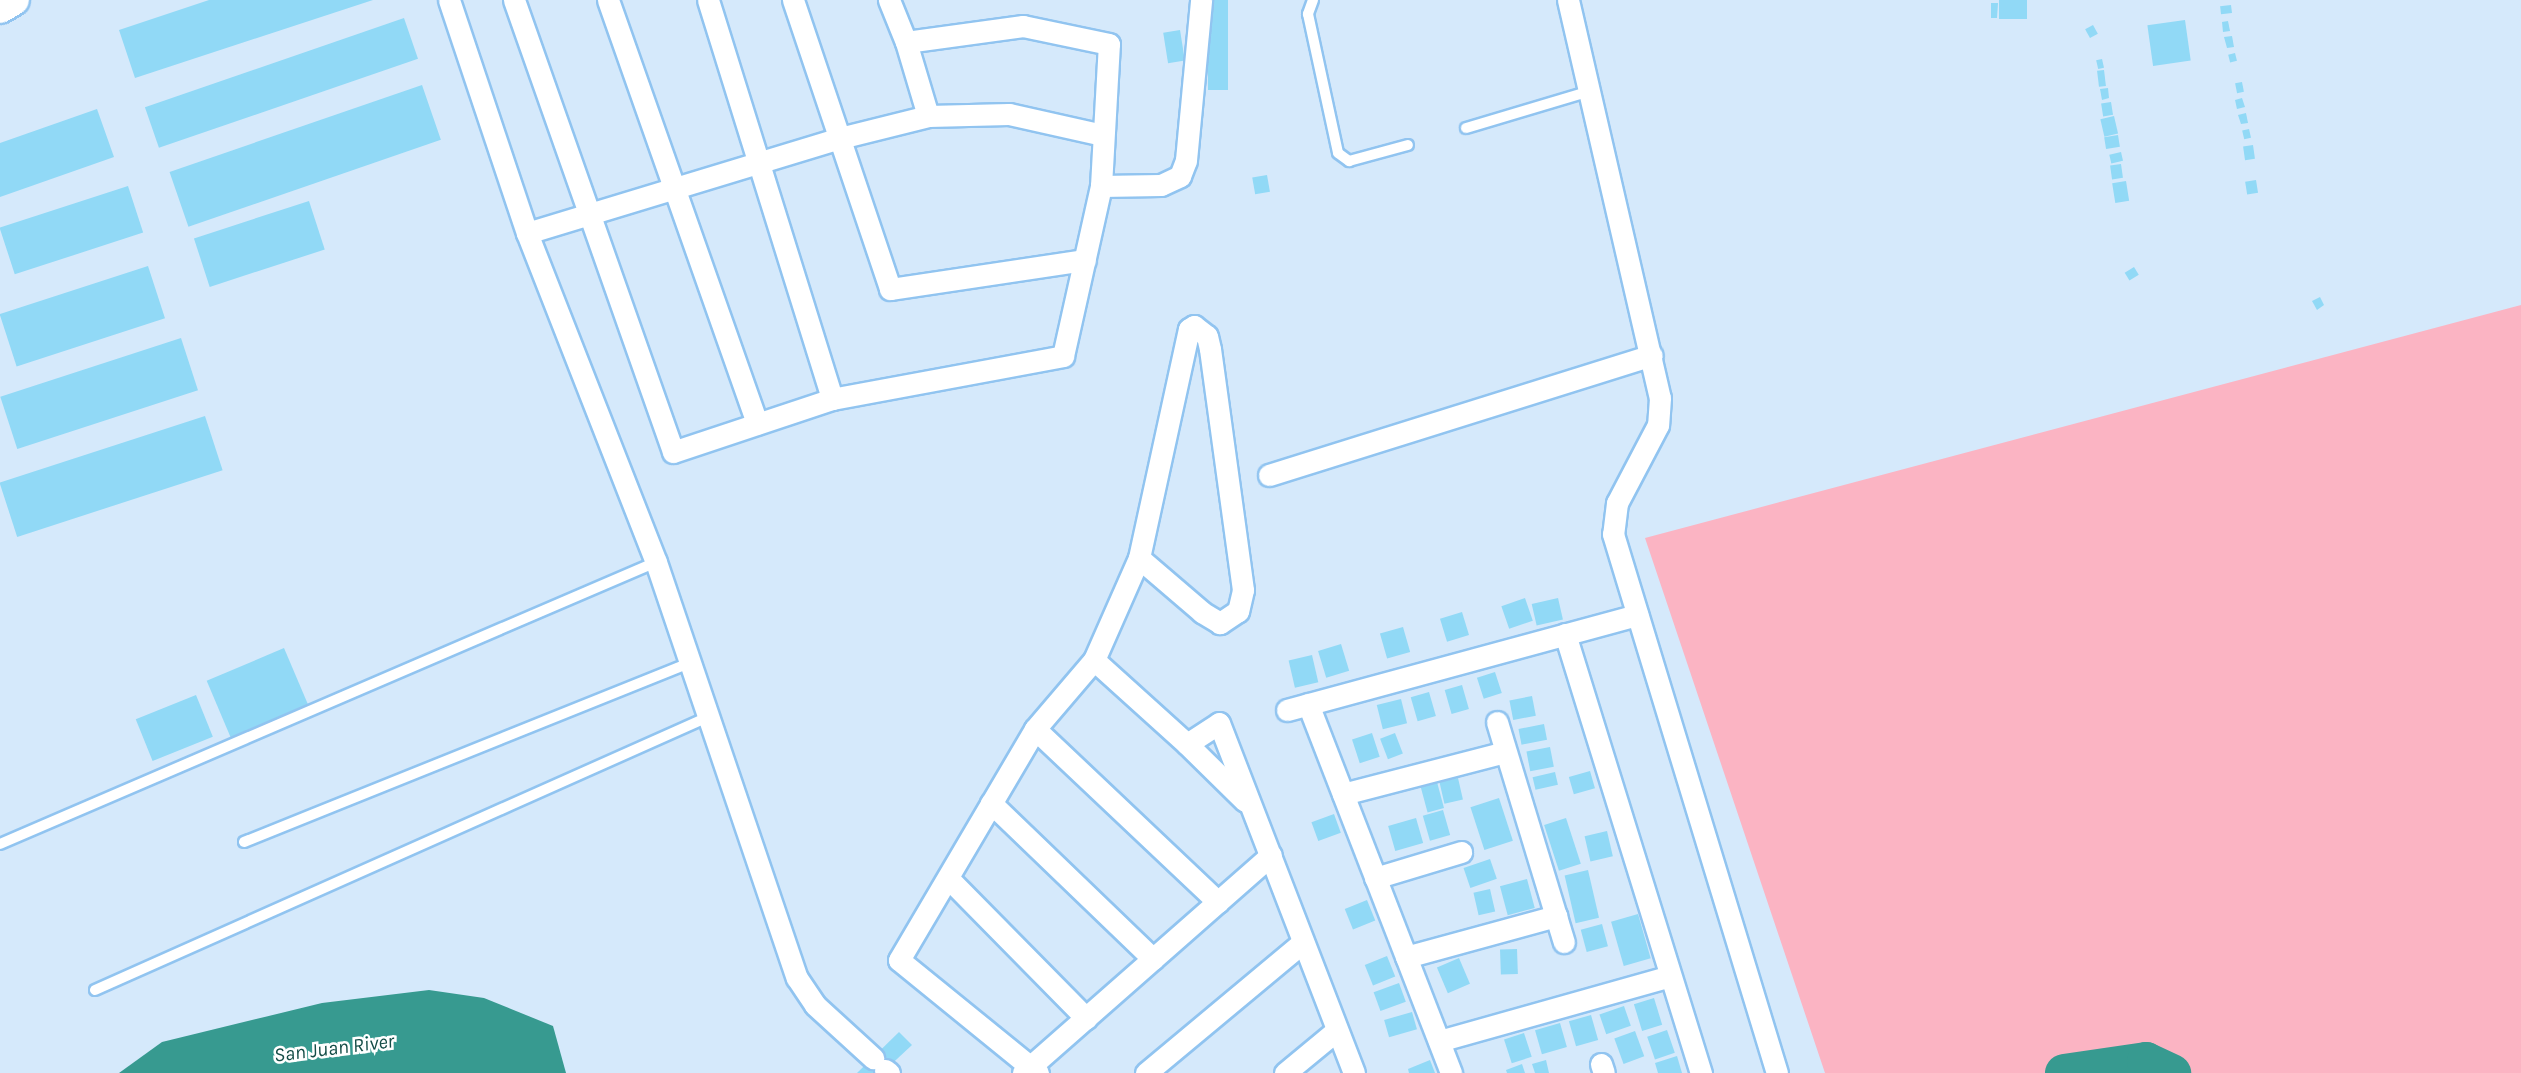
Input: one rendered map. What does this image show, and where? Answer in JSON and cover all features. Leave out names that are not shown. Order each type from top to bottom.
[{"type":"main road","points":[[0,8],[14,0]]},
{"type":"street","points":[[449,0],[527,233],[656,562],[797,978],[815,1005],[882,1067]]},
{"type":"street","points":[[514,0],[674,452],[832,399],[1064,356],[1101,186],[1109,44],[1023,26],[906,42]]},
{"type":"street","points":[[608,0],[757,424]]},
{"type":"street","points":[[708,0],[832,399]]},
{"type":"street","points":[[794,0],[890,289],[1084,260]]},
{"type":"street","points":[[890,0],[906,42],[928,116]]},
{"type":"street","points":[[1101,186],[1161,185],[1180,176],[1186,160],[1201,0]]},
{"type":"street","points":[[1569,0],[1660,398],[1658,425],[1636,471],[1617,503],[1613,534],[1778,1073]]},
{"type":"street","points":[[527,233],[840,138],[928,116],[1010,114],[1103,135]]},
{"type":"street","points":[[1139,558],[1202,612],[1220,623],[1238,611],[1243,590],[1210,349],[1207,336],[1194,326],[1189,329],[1139,558],[1094,660],[1035,729],[899,960],[1031,1071],[1086,1018],[1271,855]]},
{"type":"street","points":[[1269,475],[1652,355]]},
{"type":"street","points":[[1287,710],[1637,615]]},
{"type":"street","points":[[1565,634],[1701,1073]]},
{"type":"street","points":[[1094,660],[1187,744],[1251,808]]},
{"type":"street","points":[[1308,704],[1451,1073]]},
{"type":"street","points":[[1497,722],[1564,942]]},
{"type":"street","points":[[1187,744],[1219,723],[1354,1073]]},
{"type":"street","points":[[1035,729],[1218,902]]},
{"type":"street","points":[[1343,794],[1505,752]]},
{"type":"street","points":[[992,803],[1154,958]]},
{"type":"street","points":[[1375,878],[1461,852]]},
{"type":"street","points":[[948,878],[1086,1018]]},
{"type":"street","points":[[1406,957],[1556,916]]},
{"type":"street","points":[[1146,1073],[1304,942]]},
{"type":"street","points":[[1439,1041],[1670,976]]},
{"type":"street","points":[[1285,1073],[1337,1030]]},
{"type":"lane","points":[[1313,0],[1308,14],[1338,153],[1349,161],[1408,145]]},
{"type":"lane","points":[[1466,128],[1590,91]]},
{"type":"lane","points":[[0,844],[656,562]]},
{"type":"lane","points":[[244,842],[690,663]]},
{"type":"lane","points":[[94,990],[708,717]]},
{"type":"shaded area","points":[[2521,305],[2521,1073],[2172,1073],[2145,1061],[2064,1073],[1825,1073],[1645,538]]},
{"type":"water","name":"San Juan River","points":[[429,990],[484,998],[553,1026],[566,1073],[119,1073],[162,1042],[322,1003]]},
{"type":"building","points":[[209,0],[373,0],[135,78],[119,30]]},
{"type":"building","points":[[1208,0],[1228,0],[1228,90],[1208,90]]},
{"type":"building","points":[[1999,0],[2027,0],[2027,19],[1999,19]]},
{"type":"building","points":[[1991,3],[1998,3],[1997,18],[1991,18]]},
{"type":"building","points":[[2231,5],[2232,13],[2221,14],[2220,6]]},
{"type":"building","points":[[404,18],[418,59],[159,148],[145,107]]},
{"type":"building","points":[[2185,20],[2191,61],[2153,66],[2147,25]]},
{"type":"building","points":[[2228,21],[2230,31],[2223,32],[2222,22]]},
{"type":"building","points":[[2093,25],[2098,34],[2090,38],[2085,29]]},
{"type":"building","points":[[1180,30],[1185,61],[1168,63],[1163,33]]},
{"type":"building","points":[[2232,36],[2234,47],[2227,48],[2224,37]]},
{"type":"building","points":[[2235,53],[2237,61],[2230,62],[2228,55]]},
{"type":"building","points":[[2102,59],[2104,68],[2098,69],[2096,60]]},
{"type":"building","points":[[2104,70],[2106,86],[2099,87],[2097,71]]},
{"type":"building","points":[[2242,82],[2244,92],[2237,93],[2235,83]]},
{"type":"building","points":[[422,85],[441,140],[188,227],[170,172]]},
{"type":"building","points":[[2108,88],[2109,98],[2102,100],[2100,89]]},
{"type":"building","points":[[2242,98],[2245,107],[2237,109],[2235,100]]},
{"type":"building","points":[[2111,102],[2113,115],[2103,116],[2101,104]]},
{"type":"building","points":[[97,109],[114,157],[0,197],[0,143]]},
{"type":"building","points":[[2246,113],[2248,123],[2241,124],[2238,115]]},
{"type":"building","points":[[2114,116],[2118,134],[2104,137],[2100,119]]},
{"type":"building","points":[[2249,129],[2251,138],[2244,139],[2242,131]]},
{"type":"building","points":[[2118,135],[2120,147],[2106,149],[2104,137]]},
{"type":"building","points":[[2253,145],[2255,159],[2245,160],[2243,146]]},
{"type":"building","points":[[2121,152],[2123,161],[2111,163],[2109,155]]},
{"type":"building","points":[[2121,164],[2123,178],[2112,179],[2110,166]]},
{"type":"building","points":[[1267,175],[1270,192],[1255,194],[1252,178]]},
{"type":"building","points":[[2256,180],[2258,193],[2247,195],[2245,182]]},
{"type":"building","points":[[2126,181],[2129,201],[2115,203],[2112,183]]},
{"type":"building","points":[[128,186],[143,233],[15,274],[0,228]]},
{"type":"building","points":[[309,201],[325,250],[210,287],[194,238]]},
{"type":"building","points":[[148,266],[165,318],[17,367],[0,314]]},
{"type":"building","points":[[2134,267],[2139,275],[2129,280],[2125,273]]},
{"type":"building","points":[[2320,297],[2324,305],[2317,310],[2312,301]]},
{"type":"building","points":[[181,338],[198,390],[17,449],[0,397]]},
{"type":"building","points":[[205,416],[223,470],[17,537],[0,483]]},
{"type":"building","points":[[1525,598],[1533,621],[1509,629],[1501,606]]},
{"type":"building","points":[[1558,598],[1563,619],[1537,626],[1532,604]]},
{"type":"building","points":[[1462,612],[1469,635],[1447,642],[1440,619]]},
{"type":"building","points":[[1403,627],[1410,652],[1387,659],[1380,634]]},
{"type":"building","points":[[1341,644],[1349,671],[1326,678],[1318,651]]},
{"type":"building","points":[[284,648],[309,708],[232,741],[207,681]]},
{"type":"building","points":[[1312,655],[1318,682],[1295,688],[1289,660]]},
{"type":"building","points":[[1495,672],[1502,693],[1484,699],[1477,678]]},
{"type":"building","points":[[1462,685],[1469,709],[1452,714],[1445,690]]},
{"type":"building","points":[[1429,692],[1436,716],[1418,721],[1411,697]]},
{"type":"building","points":[[196,695],[213,737],[153,761],[136,719]]},
{"type":"building","points":[[1532,696],[1536,716],[1513,720],[1509,700]]},
{"type":"building","points":[[1401,699],[1407,723],[1383,729],[1377,705]]},
{"type":"building","points":[[1544,724],[1547,740],[1522,745],[1518,729]]},
{"type":"building","points":[[1372,733],[1380,757],[1360,763],[1352,739]]},
{"type":"building","points":[[1395,733],[1403,754],[1388,759],[1380,739]]},
{"type":"building","points":[[1550,747],[1554,767],[1530,771],[1526,752]]},
{"type":"building","points":[[1590,771],[1595,788],[1574,794],[1569,777]]},
{"type":"building","points":[[1555,772],[1558,785],[1536,790],[1533,777]]},
{"type":"building","points":[[1458,778],[1463,799],[1444,804],[1439,782]]},
{"type":"building","points":[[1437,782],[1444,808],[1428,812],[1421,786]]},
{"type":"building","points":[[1499,798],[1513,841],[1484,850],[1470,807]]},
{"type":"building","points":[[1443,810],[1450,835],[1430,841],[1423,816]]},
{"type":"building","points":[[1334,814],[1341,833],[1318,841],[1311,822]]},
{"type":"building","points":[[1416,818],[1423,843],[1395,851],[1388,826]]},
{"type":"building","points":[[1566,818],[1581,864],[1559,871],[1544,825]]},
{"type":"building","points":[[1607,831],[1613,856],[1590,862],[1585,836]]},
{"type":"building","points":[[1490,859],[1497,879],[1470,888],[1464,868]]},
{"type":"building","points":[[1588,870],[1599,918],[1576,923],[1565,875]]},
{"type":"building","points":[[1527,879],[1535,908],[1508,915],[1500,886]]},
{"type":"building","points":[[1490,889],[1495,911],[1479,915],[1473,893]]},
{"type":"building","points":[[1367,900],[1375,920],[1353,929],[1345,909]]},
{"type":"building","points":[[1638,914],[1651,958],[1624,966],[1611,922]]},
{"type":"building","points":[[1602,924],[1608,946],[1587,952],[1581,930]]},
{"type":"building","points":[[1517,949],[1518,974],[1501,975],[1500,950]]},
{"type":"building","points":[[1387,956],[1395,976],[1373,985],[1365,965]]},
{"type":"building","points":[[1459,958],[1470,984],[1448,993],[1437,967]]},
{"type":"building","points":[[1399,983],[1406,1002],[1380,1011],[1374,992]]},
{"type":"building","points":[[1654,998],[1662,1025],[1642,1031],[1634,1004]]},
{"type":"building","points":[[1624,1006],[1631,1026],[1606,1034],[1599,1014]]},
{"type":"building","points":[[1412,1012],[1417,1029],[1389,1037],[1384,1020]]},
{"type":"building","points":[[1591,1015],[1598,1040],[1576,1046],[1569,1021]]},
{"type":"building","points":[[1560,1023],[1567,1047],[1542,1054],[1535,1030]]},
{"type":"building","points":[[1667,1030],[1675,1053],[1655,1060],[1647,1037]]},
{"type":"building","points":[[1635,1031],[1644,1056],[1624,1064],[1614,1039]]},
{"type":"building","points":[[899,1032],[912,1045],[882,1073],[857,1073]]},
{"type":"building","points":[[1524,1033],[1532,1057],[1512,1063],[1504,1039]]},
{"type":"building","points":[[1677,1056],[1682,1073],[1658,1073],[1655,1063]]},
{"type":"building","points":[[1430,1060],[1435,1073],[1409,1073],[1408,1069]]},
{"type":"building","points":[[1546,1060],[1549,1073],[1535,1073],[1532,1064]]},
{"type":"building","points":[[1522,1064],[1525,1073],[1507,1073],[1506,1070]]},
{"type":"waterway","points":[[2064,1073],[2146,1061],[2172,1073]]}]
